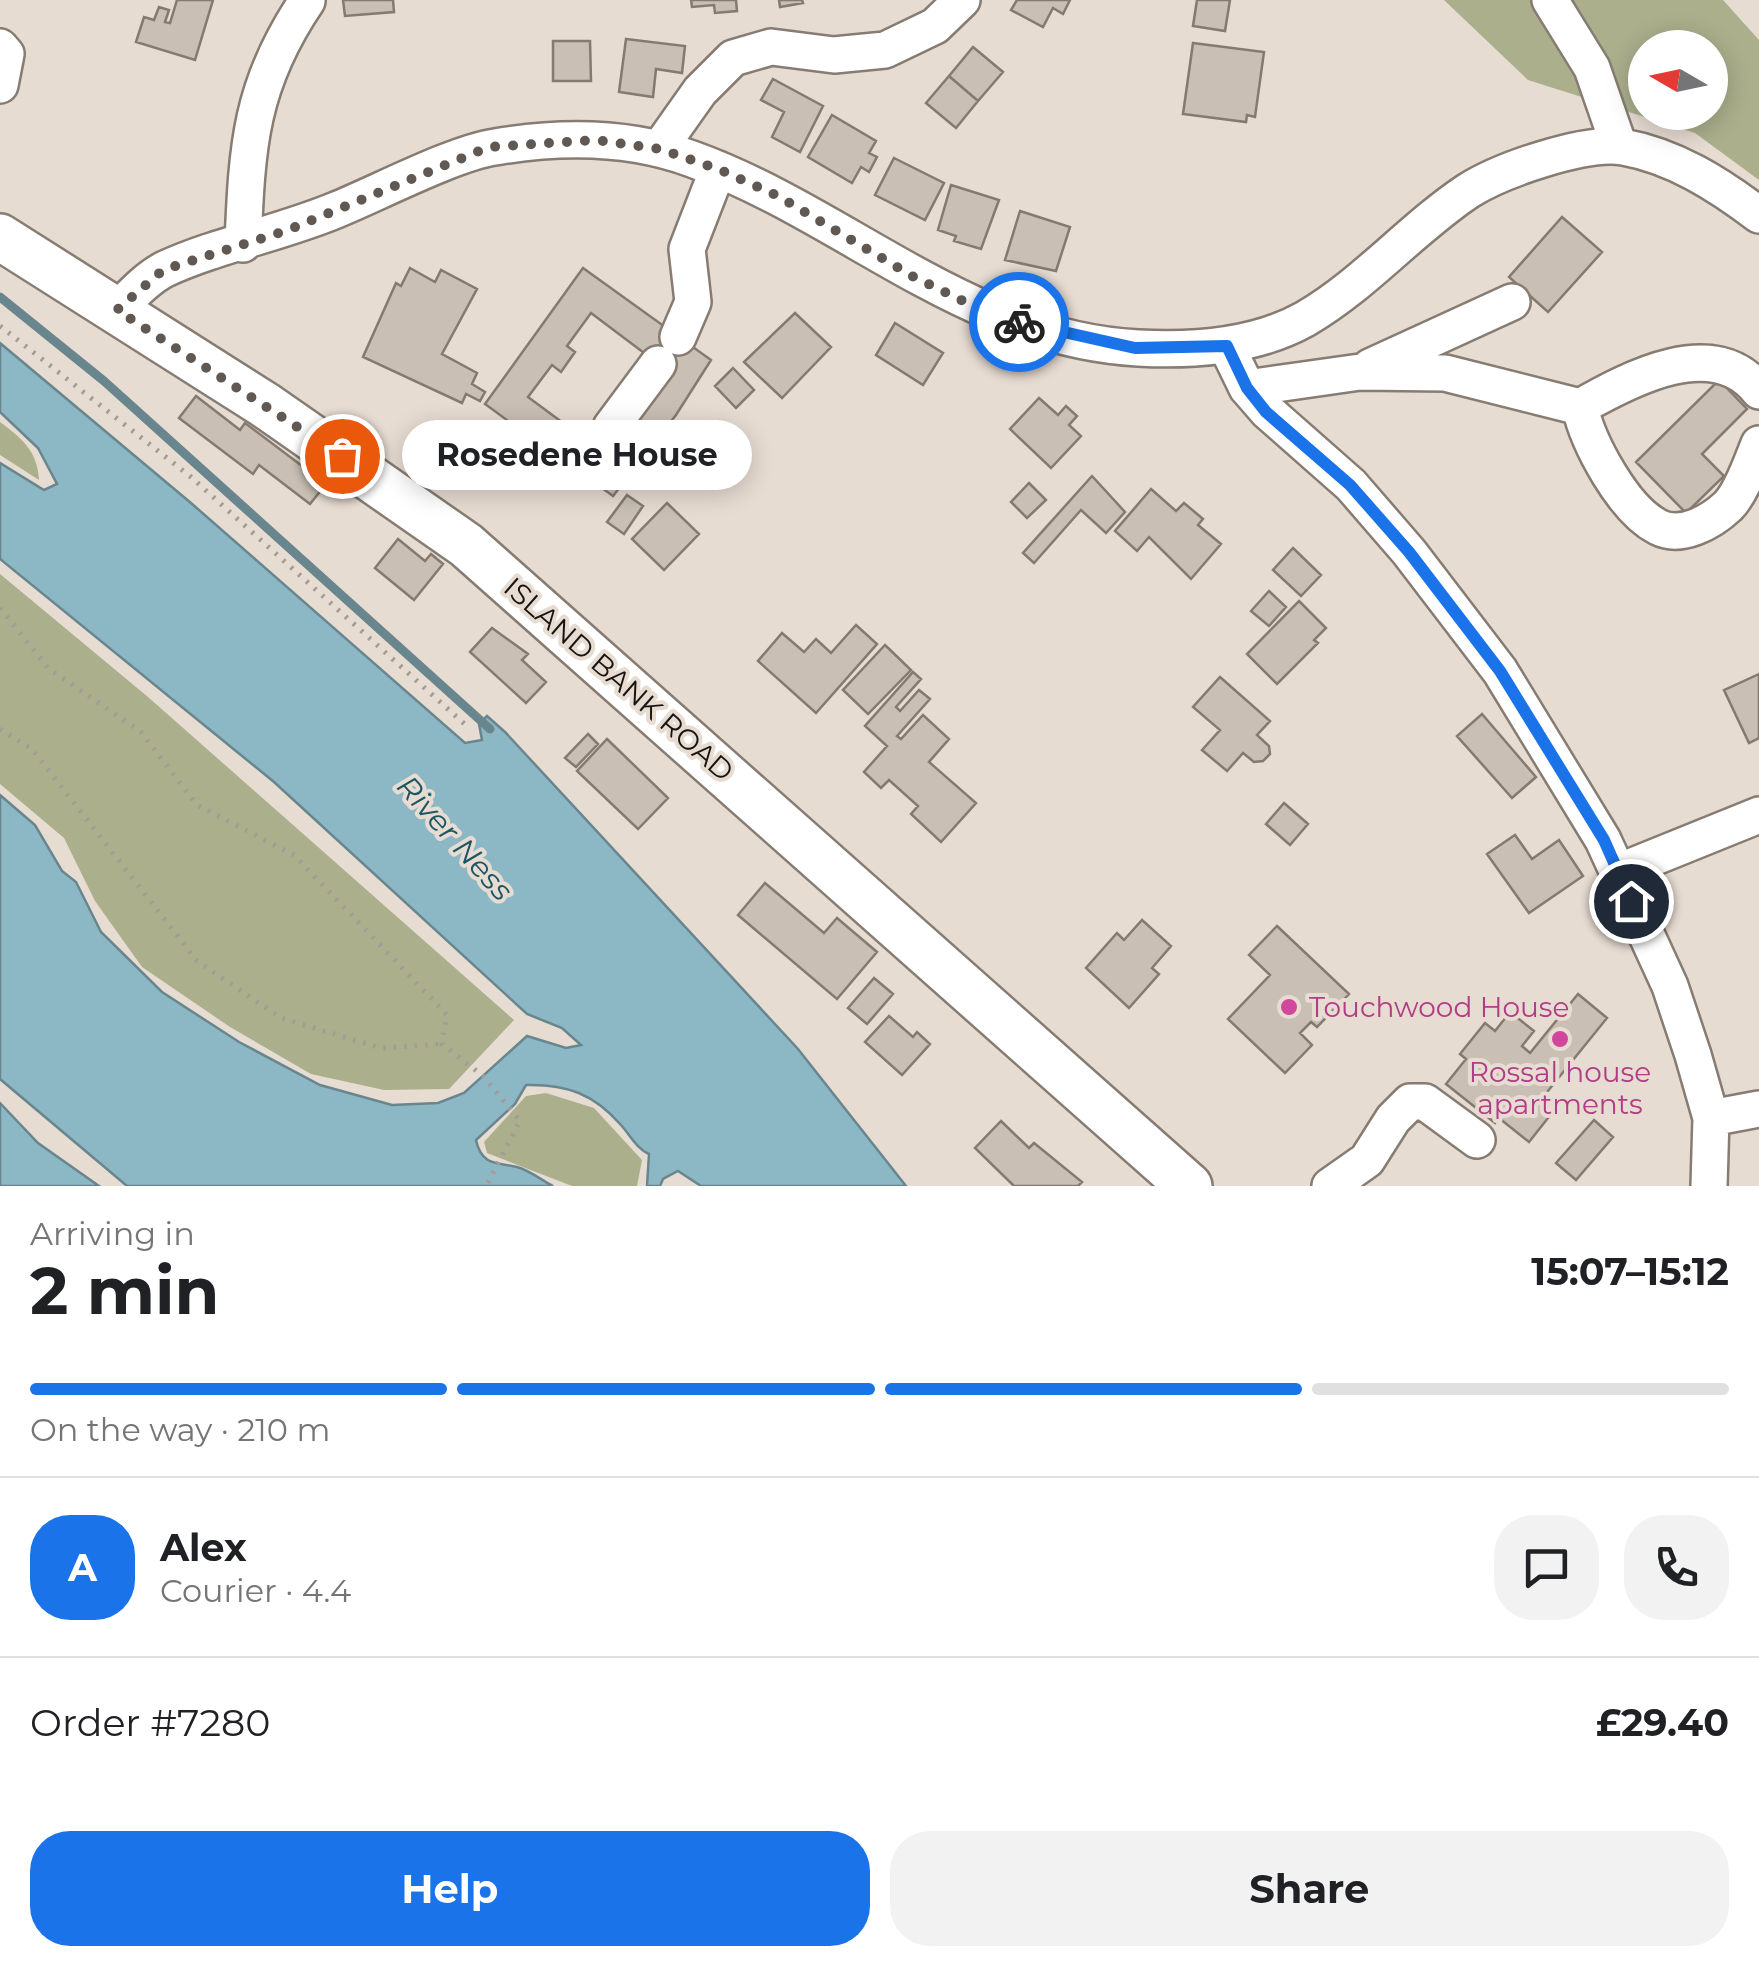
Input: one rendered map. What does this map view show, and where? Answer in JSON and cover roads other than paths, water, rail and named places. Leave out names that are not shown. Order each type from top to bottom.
[{"type":"main road","name":"ISLAND BANK ROAD","points":[[0,237],[368,473],[466,545],[1189,1186]]},
{"type":"street","points":[[660,149],[700,91],[734,58],[771,47],[834,55],[886,50],[935,26],[962,0]]},
{"type":"street","points":[[1550,0],[1592,68],[1619,146]]},
{"type":"street","points":[[243,244],[246,168],[256,107],[277,45],[308,1]]},
{"type":"street","points":[[0,47],[6,54],[0,84]]},
{"type":"street","points":[[117,310],[163,270],[243,244],[489,147],[596,140],[660,149],[718,169],[778,196],[912,276],[994,316],[1135,348],[1227,346],[1304,320],[1470,190],[1534,160],[1619,146],[1670,161],[1718,184],[1759,215]]},
{"type":"street","points":[[612,428],[668,350],[693,302],[688,249],[718,169]]},
{"type":"street","points":[[1360,372],[1512,302]]},
{"type":"street","points":[[1227,346],[1247,388],[1266,412],[1350,485],[1500,671],[1604,840],[1670,986],[1711,1118],[1708,1186]]},
{"type":"street","points":[[1247,388],[1360,372],[1445,373],[1580,407],[1636,375],[1708,362],[1746,374],[1759,391]]},
{"type":"street","points":[[1580,407],[1588,440],[1632,503],[1660,529],[1692,530],[1730,505],[1759,444]]},
{"type":"street","points":[[1618,872],[1759,815]]},
{"type":"street","points":[[1330,1186],[1367,1160],[1393,1119],[1410,1102],[1425,1102],[1477,1140]]},
{"type":"street","points":[[1711,1118],[1759,1109]]},
{"type":"water","name":"River Ness","points":[[0,343],[191,503],[465,743],[482,740],[479,724],[487,716],[505,732],[798,1049],[906,1186],[701,1186],[678,1171],[663,1179],[660,1186],[647,1186],[649,1154],[601,1106],[567,1089],[526,1085],[515,1104],[476,1140],[487,1159],[522,1168],[553,1186],[127,1186],[0,1079],[0,795],[35,825],[62,871],[76,882],[101,932],[162,992],[239,1042],[320,1085],[392,1105],[438,1103],[464,1093],[527,1036],[566,1048],[581,1045],[562,1028],[527,1014],[274,782],[0,559],[0,463],[44,490],[57,484],[38,448],[0,412]]},
{"type":"water","points":[[0,1103],[38,1143],[99,1186],[0,1186]]},
{"type":"waterway","points":[[0,297],[104,381],[490,729]]},
{"type":"place","name":"Rosedene House","points":[[342,456]]},
{"type":"place","name":"Touchwood House","points":[[1289,1007]]},
{"type":"place","name":"Rossal house apartments","points":[[1560,1039]]}]
